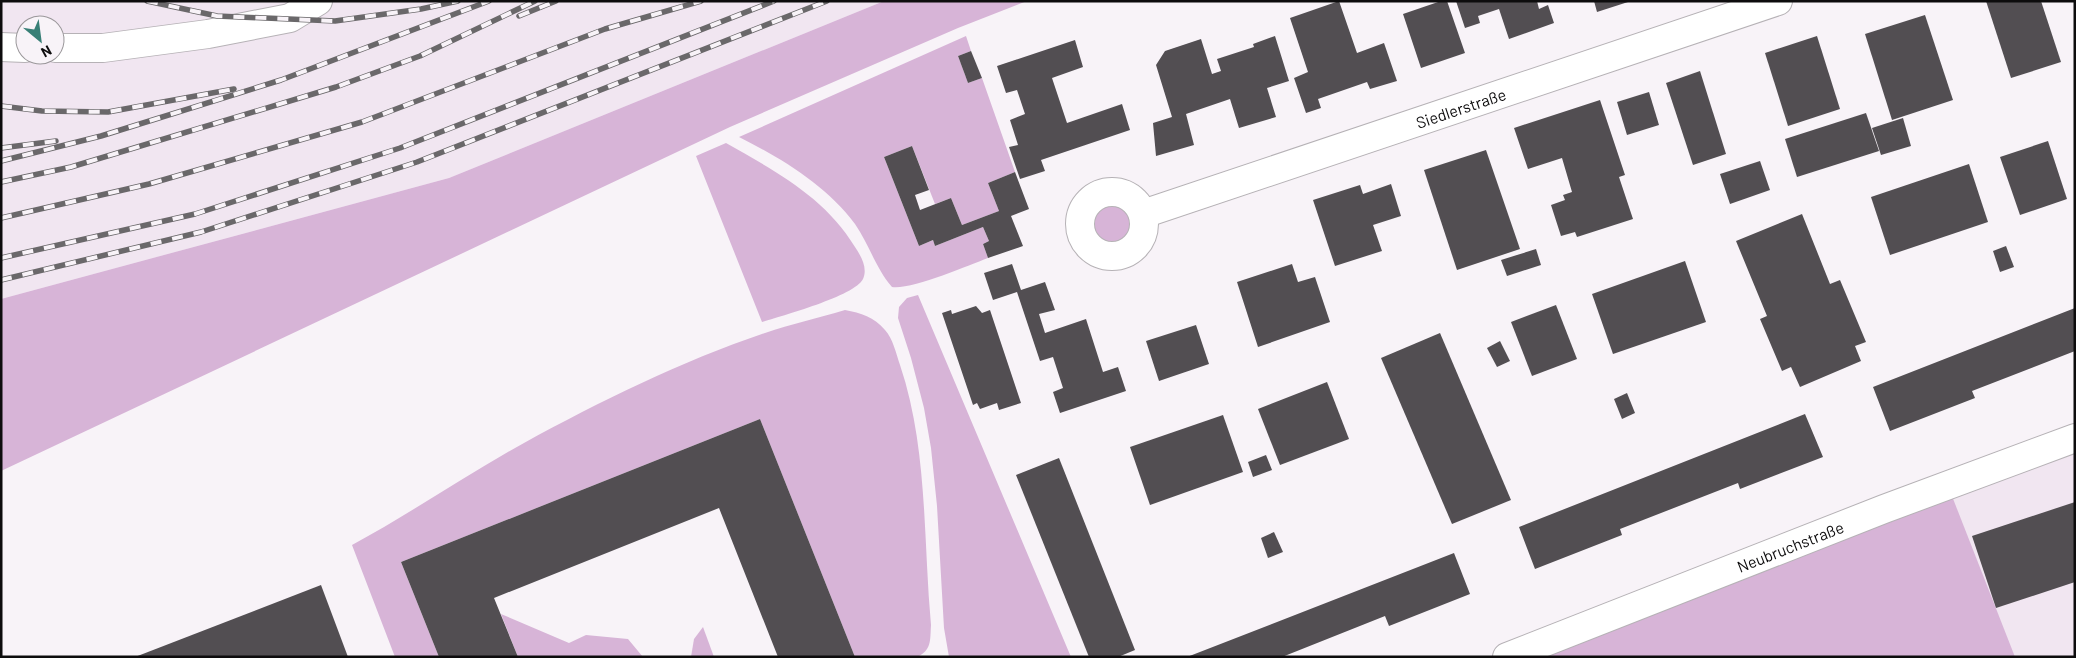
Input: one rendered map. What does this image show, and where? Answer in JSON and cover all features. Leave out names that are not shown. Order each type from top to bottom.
[{"type":"street","points":[[65,48],[103,48],[208,34],[290,18],[318,1]]},
{"type":"street","name":"Siedlerstraße","points":[[1143,214],[1778,1]]},
{"type":"street","points":[[1,47],[15,48]]},
{"type":"street","name":"Neubruchstraße","points":[[1507,657],[1884,509],[2075,438]]},
{"type":"shaded area","points":[[1,1],[884,1],[449,178],[1,299]]},
{"type":"shaded area","points":[[884,1],[1027,1],[958,28],[730,127],[1,471],[1,299],[449,178]]},
{"type":"shaded area","points":[[966,36],[971,51],[958,56],[968,83],[982,78],[1015,172],[988,183],[999,211],[962,225],[951,198],[935,204],[912,146],[884,157],[919,246],[933,240],[935,246],[983,227],[989,241],[983,244],[988,258],[912,285],[892,287],[881,272],[855,224],[831,197],[787,163],[739,137]]},
{"type":"shaded area","points":[[726,143],[798,187],[843,229],[863,262],[865,271],[863,279],[857,285],[847,292],[817,305],[762,322],[696,156]]},
{"type":"shaded area","points":[[1111,203],[1126,209],[1132,224],[1126,239],[1111,245],[1096,239],[1090,224],[1096,209]]},
{"type":"shaded area","points":[[918,295],[1071,657],[949,657],[944,628],[937,506],[931,448],[924,408],[898,318],[899,307],[907,298]]},
{"type":"shaded area","points":[[845,310],[862,314],[872,319],[888,334],[896,351],[909,396],[916,428],[920,461],[931,625],[928,648],[922,654],[917,657],[855,657],[760,419],[401,562],[439,657],[395,657],[352,545],[524,443],[642,383],[734,344]]},
{"type":"shaded area","points":[[2075,452],[2075,657],[1521,657]]},
{"type":"shaded area","points":[[1950,491],[2015,657],[1521,657]]},
{"type":"shaded area","points":[[501,614],[569,643],[586,635],[628,639],[643,657],[518,657]]},
{"type":"shaded area","points":[[703,627],[714,657],[691,657],[694,639]]},
{"type":"building","points":[[1339,1],[1357,53],[1384,43],[1397,81],[1370,89],[1367,82],[1318,99],[1321,108],[1306,113],[1294,78],[1308,72],[1290,18]]},
{"type":"building","points":[[1441,1],[1447,1],[1465,53],[1421,68],[1403,14]]},
{"type":"building","points":[[1456,1],[1537,1],[1539,9],[1548,5],[1554,23],[1509,39],[1499,9],[1478,16],[1480,23],[1465,28]]},
{"type":"building","points":[[1594,1],[1628,1],[1628,2],[1597,12]]},
{"type":"building","points":[[1986,1],[2041,1],[2061,62],[2011,78]]},
{"type":"building","points":[[1925,15],[1953,100],[1892,120],[1865,34]]},
{"type":"building","points":[[1275,36],[1289,81],[1267,88],[1276,117],[1239,128],[1230,99],[1186,114],[1194,145],[1156,156],[1153,123],[1172,117],[1156,65],[1165,51],[1201,39],[1212,74],[1221,71],[1217,59],[1254,47],[1253,44]]},
{"type":"building","points":[[1817,36],[1840,109],[1788,126],[1765,53]]},
{"type":"building","points":[[1075,40],[1083,67],[1052,78],[1067,123],[1122,104],[1130,130],[1041,160],[1045,171],[1020,179],[1009,147],[1018,145],[1010,120],[1025,114],[1017,90],[1006,93],[997,66]]},
{"type":"building","points":[[971,51],[982,78],[968,83],[958,56]]},
{"type":"building","points":[[1700,71],[1726,154],[1693,165],[1666,83]]},
{"type":"building","points":[[1649,92],[1659,125],[1627,135],[1617,102]]},
{"type":"building","points":[[1600,100],[1625,175],[1619,177],[1633,219],[1577,237],[1575,232],[1561,236],[1551,205],[1565,200],[1563,195],[1572,192],[1562,158],[1528,169],[1514,128]]},
{"type":"building","points":[[1866,113],[1879,151],[1797,177],[1785,139]]},
{"type":"building","points":[[1903,118],[1911,146],[1881,155],[1872,128]]},
{"type":"building","points":[[2048,141],[2067,199],[2020,215],[2000,157]]},
{"type":"building","points":[[912,146],[929,190],[915,195],[920,210],[951,198],[962,225],[999,211],[988,183],[1015,172],[1029,209],[1011,216],[1023,246],[988,258],[983,244],[989,241],[983,227],[935,246],[933,240],[919,246],[884,157]]},
{"type":"building","points":[[1486,150],[1520,249],[1457,270],[1424,170]]},
{"type":"building","points":[[1760,161],[1770,190],[1730,204],[1720,174]]},
{"type":"building","points":[[1969,164],[1988,222],[1890,255],[1871,197]]},
{"type":"building","points":[[1391,184],[1401,216],[1373,225],[1382,251],[1335,266],[1313,200],[1360,185],[1363,194]]},
{"type":"building","points":[[1802,214],[1830,284],[1840,280],[1866,342],[1855,346],[1861,361],[1800,387],[1791,367],[1782,371],[1760,319],[1767,316],[1736,241]]},
{"type":"building","points":[[2006,246],[2014,267],[2000,272],[1993,251]]},
{"type":"building","points":[[1536,249],[1541,265],[1507,276],[1501,260]]},
{"type":"building","points":[[1685,261],[1706,322],[1613,354],[1592,294]]},
{"type":"building","points":[[1012,264],[1021,290],[1045,282],[1055,310],[1039,314],[1045,333],[1086,319],[1103,372],[1118,367],[1126,391],[1060,413],[1053,392],[1063,388],[1053,357],[1040,361],[1017,292],[993,300],[984,273]]},
{"type":"building","points":[[1292,264],[1298,282],[1315,277],[1330,322],[1258,347],[1237,282]]},
{"type":"building","points":[[1556,305],[1577,359],[1532,376],[1511,322]]},
{"type":"building","points":[[976,306],[982,313],[990,310],[1021,403],[999,410],[997,403],[980,409],[977,403],[973,405],[942,313],[951,310],[952,314]]},
{"type":"building","points":[[2075,308],[2075,351],[1972,391],[1975,398],[1890,431],[1873,387]]},
{"type":"building","points":[[1196,325],[1209,364],[1159,381],[1146,341]]},
{"type":"building","points":[[1440,333],[1511,500],[1452,524],[1381,358]]},
{"type":"building","points":[[1500,341],[1510,361],[1497,367],[1487,348]]},
{"type":"building","points":[[1327,382],[1349,439],[1280,465],[1258,409]]},
{"type":"building","points":[[1627,393],[1635,413],[1622,419],[1614,399]]},
{"type":"building","points":[[1805,414],[1823,457],[1740,489],[1738,483],[1620,529],[1622,535],[1535,569],[1519,527]]},
{"type":"building","points":[[1223,415],[1243,472],[1150,505],[1130,447]]},
{"type":"building","points":[[760,419],[855,657],[778,657],[719,508],[494,598],[518,657],[439,657],[401,562]]},
{"type":"building","points":[[1266,455],[1272,470],[1253,477],[1248,462]]},
{"type":"building","points":[[1059,458],[1135,650],[1118,657],[1089,657],[1016,475]]},
{"type":"building","points":[[2075,502],[2075,582],[1996,608],[1972,536]]},
{"type":"building","points":[[1274,532],[1283,552],[1268,558],[1261,538]]},
{"type":"building","points":[[1454,553],[1470,594],[1389,626],[1385,616],[1282,657],[1187,657]]},
{"type":"building","points":[[321,585],[348,657],[135,657]]},
{"type":"railway","points":[[147,1],[217,16],[335,21],[421,9],[458,1]]},
{"type":"railway","points":[[1,161],[101,136],[281,80],[489,1]]},
{"type":"railway","points":[[1,182],[71,167],[336,87],[420,56],[535,1]]},
{"type":"railway","points":[[519,16],[556,1]]},
{"type":"railway","points":[[1,218],[149,184],[362,122],[605,29],[701,1]]},
{"type":"railway","points":[[1,258],[195,214],[400,148],[774,1]]},
{"type":"railway","points":[[1,280],[201,232],[417,162],[827,1]]},
{"type":"railway","points":[[1,106],[42,111],[108,112],[234,89]]},
{"type":"railway","points":[[1,148],[56,141]]}]
